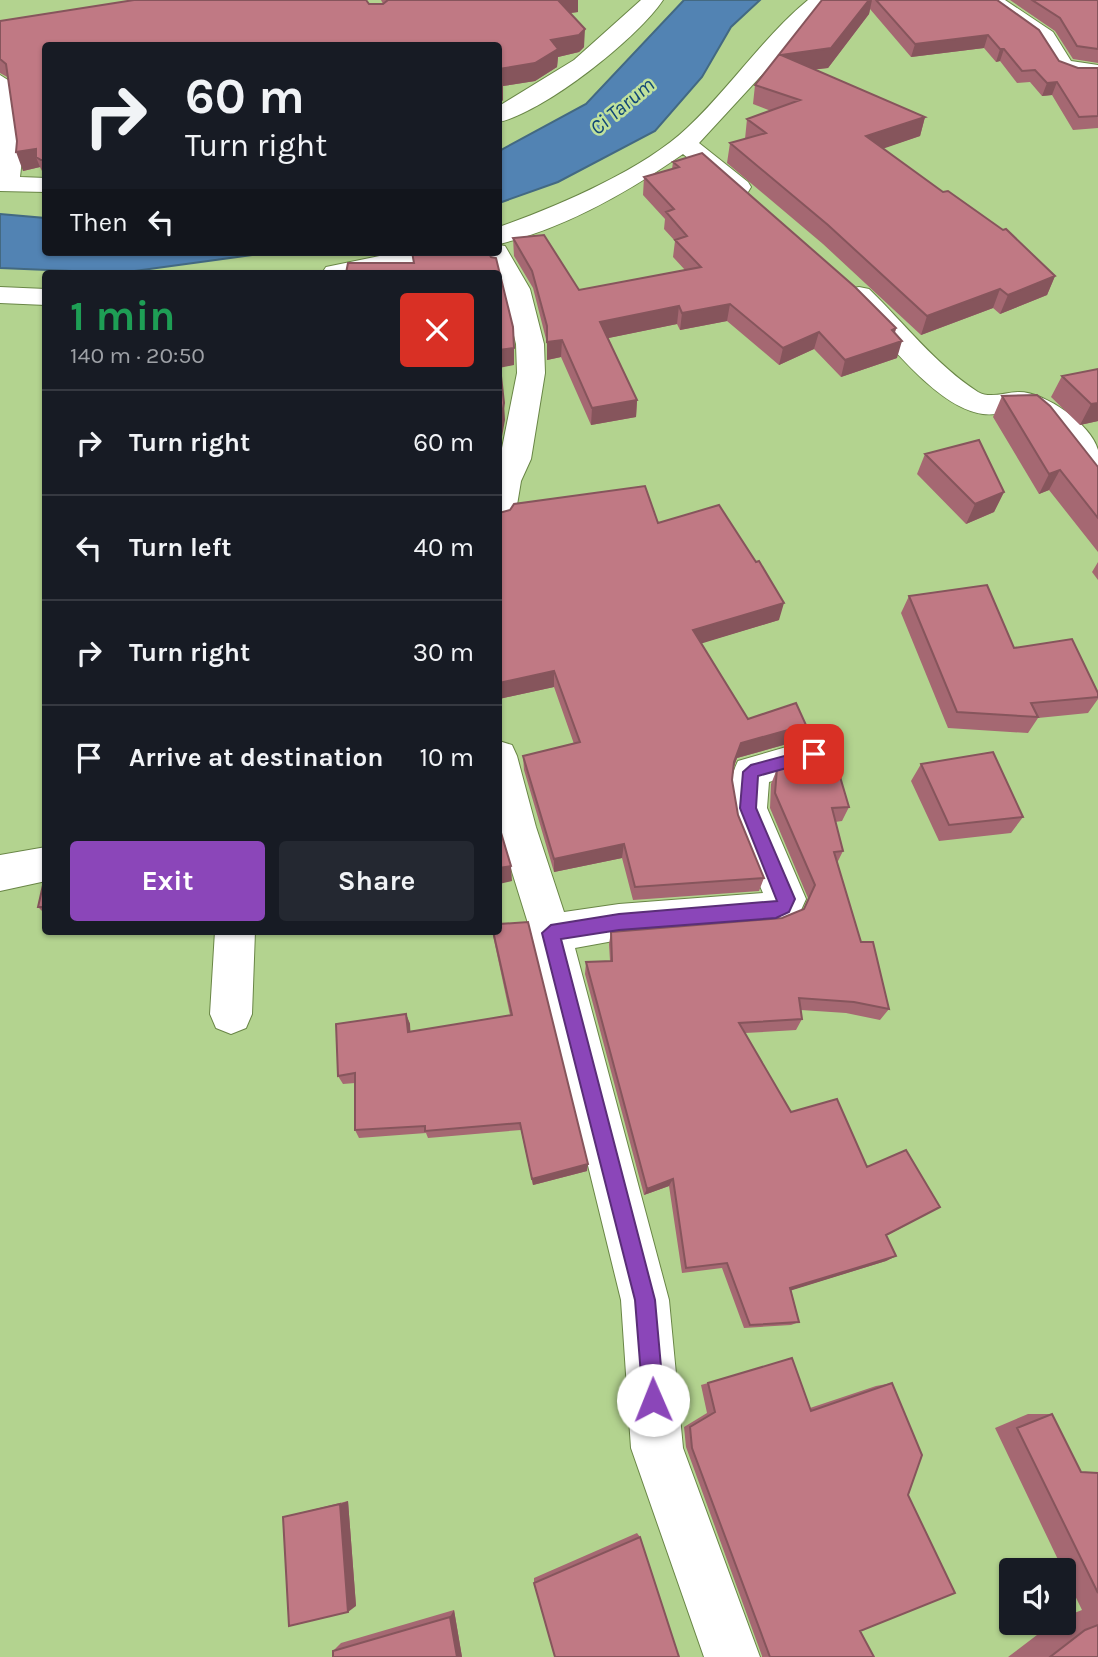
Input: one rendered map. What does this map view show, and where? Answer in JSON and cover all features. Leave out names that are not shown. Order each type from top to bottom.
[{"type":"street","points":[[502,113],[586,65],[653,0]]},
{"type":"street","points":[[502,235],[552,218],[633,177],[694,135],[803,15],[821,0]]},
{"type":"street","points":[[991,0],[1045,37],[1063,66],[1073,71],[1098,72]]},
{"type":"street","points":[[0,82],[10,159],[3,184],[42,185]]},
{"type":"street","points":[[683,142],[760,205]]},
{"type":"street","points":[[350,270],[418,256]]},
{"type":"street","points":[[498,256],[516,289],[530,344],[531,373],[522,430],[502,503]]},
{"type":"street","points":[[835,274],[944,380],[971,401],[988,407],[1024,402],[1038,406],[1053,417],[1098,471]]},
{"type":"street","points":[[0,295],[42,297]]},
{"type":"street","points":[[551,933],[619,922],[776,910],[783,906],[786,899],[748,808],[751,772],[814,754]]},
{"type":"street","points":[[502,769],[517,827],[551,933],[645,1300],[657,1448],[732,1657]]},
{"type":"street","points":[[0,873],[42,865]]},
{"type":"street","points":[[231,1014],[235,935]]},
{"type":"water","name":"Ci Tarum","points":[[684,0],[760,0],[731,27],[702,77],[655,131],[558,182],[502,202],[502,149],[586,104]]},
{"type":"water","points":[[0,214],[42,218],[42,256],[245,256],[142,270],[0,268]]},
{"type":"building","points":[[134,0],[366,0],[369,4],[383,4],[388,0],[558,0],[585,29],[579,35],[551,40],[558,49],[535,63],[502,68],[502,42],[42,42],[41,160],[36,157],[36,149],[16,152],[17,141],[6,64],[0,59],[0,21]]},
{"type":"building","points":[[822,0],[869,0],[831,48],[781,55],[925,117],[866,136],[943,192],[948,191],[1003,230],[1006,229],[1055,276],[1008,295],[1000,289],[927,316],[828,225],[730,143],[766,133],[747,119],[800,100],[755,85]]},
{"type":"building","points":[[876,0],[997,0],[1039,30],[1059,61],[1078,68],[1098,68],[1098,116],[1079,117],[1057,82],[1047,83],[1035,70],[1022,71],[988,35],[915,44]]},
{"type":"building","points":[[1032,0],[1098,0],[1098,49],[1077,46],[1060,18]]},
{"type":"building","points":[[702,153],[855,287],[896,328],[892,330],[902,341],[845,360],[819,332],[783,348],[730,304],[682,313],[679,306],[600,322],[637,400],[592,408],[562,340],[547,342],[547,326],[532,271],[513,238],[544,235],[579,290],[701,267],[675,240],[687,236],[666,212],[674,209],[644,177],[679,167],[673,162]]},
{"type":"building","points":[[413,256],[490,256],[496,258],[499,270],[347,270],[348,263],[414,263]]},
{"type":"building","points":[[502,282],[513,327],[514,348],[502,350]]},
{"type":"building","points":[[1098,369],[1098,403],[1091,404],[1062,376]]},
{"type":"building","points":[[1037,395],[1050,406],[1098,467],[1098,518],[1060,470],[1049,474],[1002,396]]},
{"type":"building","points":[[979,440],[1004,492],[975,504],[925,454]]},
{"type":"building","points":[[645,486],[658,523],[719,505],[756,562],[759,561],[784,603],[693,630],[748,719],[796,703],[806,725],[741,743],[734,762],[732,780],[738,815],[764,878],[635,887],[624,844],[554,859],[523,756],[580,742],[554,671],[502,682],[502,512],[510,510],[514,504]]},
{"type":"building","points":[[987,585],[1014,648],[1072,639],[1098,697],[1031,703],[1038,717],[957,712],[909,596]]},
{"type":"building","points":[[993,752],[1023,817],[949,825],[921,764]]},
{"type":"building","points":[[833,753],[849,807],[832,808],[843,851],[834,852],[861,942],[873,942],[889,1009],[854,1002],[799,998],[802,1019],[739,1023],[791,1112],[837,1099],[867,1167],[906,1150],[940,1207],[886,1235],[896,1256],[790,1288],[799,1322],[750,1325],[727,1263],[686,1268],[673,1179],[647,1189],[586,962],[612,961],[611,932],[782,918],[804,909],[815,885],[775,793],[777,769]]},
{"type":"building","points":[[502,836],[511,866],[502,868]]},
{"type":"building","points":[[42,890],[42,907],[38,907]]},
{"type":"building","points":[[528,922],[588,1164],[532,1179],[520,1123],[425,1131],[425,1126],[355,1130],[355,1073],[338,1076],[336,1024],[406,1014],[408,1032],[512,1015],[494,935],[502,935],[502,924]]},
{"type":"building","points":[[792,1358],[811,1411],[892,1383],[922,1455],[908,1495],[955,1593],[860,1631],[874,1657],[770,1657],[692,1448],[690,1427],[715,1412],[708,1383]]},
{"type":"building","points":[[1052,1414],[1081,1472],[1098,1473],[1098,1593],[1017,1428]]},
{"type":"building","points":[[340,1504],[348,1612],[289,1626],[283,1517]]},
{"type":"building","points":[[640,1537],[679,1657],[555,1657],[534,1583]]},
{"type":"building","points":[[450,1617],[457,1657],[333,1657],[333,1651]]},
{"type":"building","points":[[1098,1625],[1098,1657],[1050,1657],[1085,1630]]},
{"type":"route","points":[[653,1400],[654,1382],[645,1300],[551,933],[619,922],[776,910],[783,906],[786,899],[748,808],[751,772],[814,754]]}]
